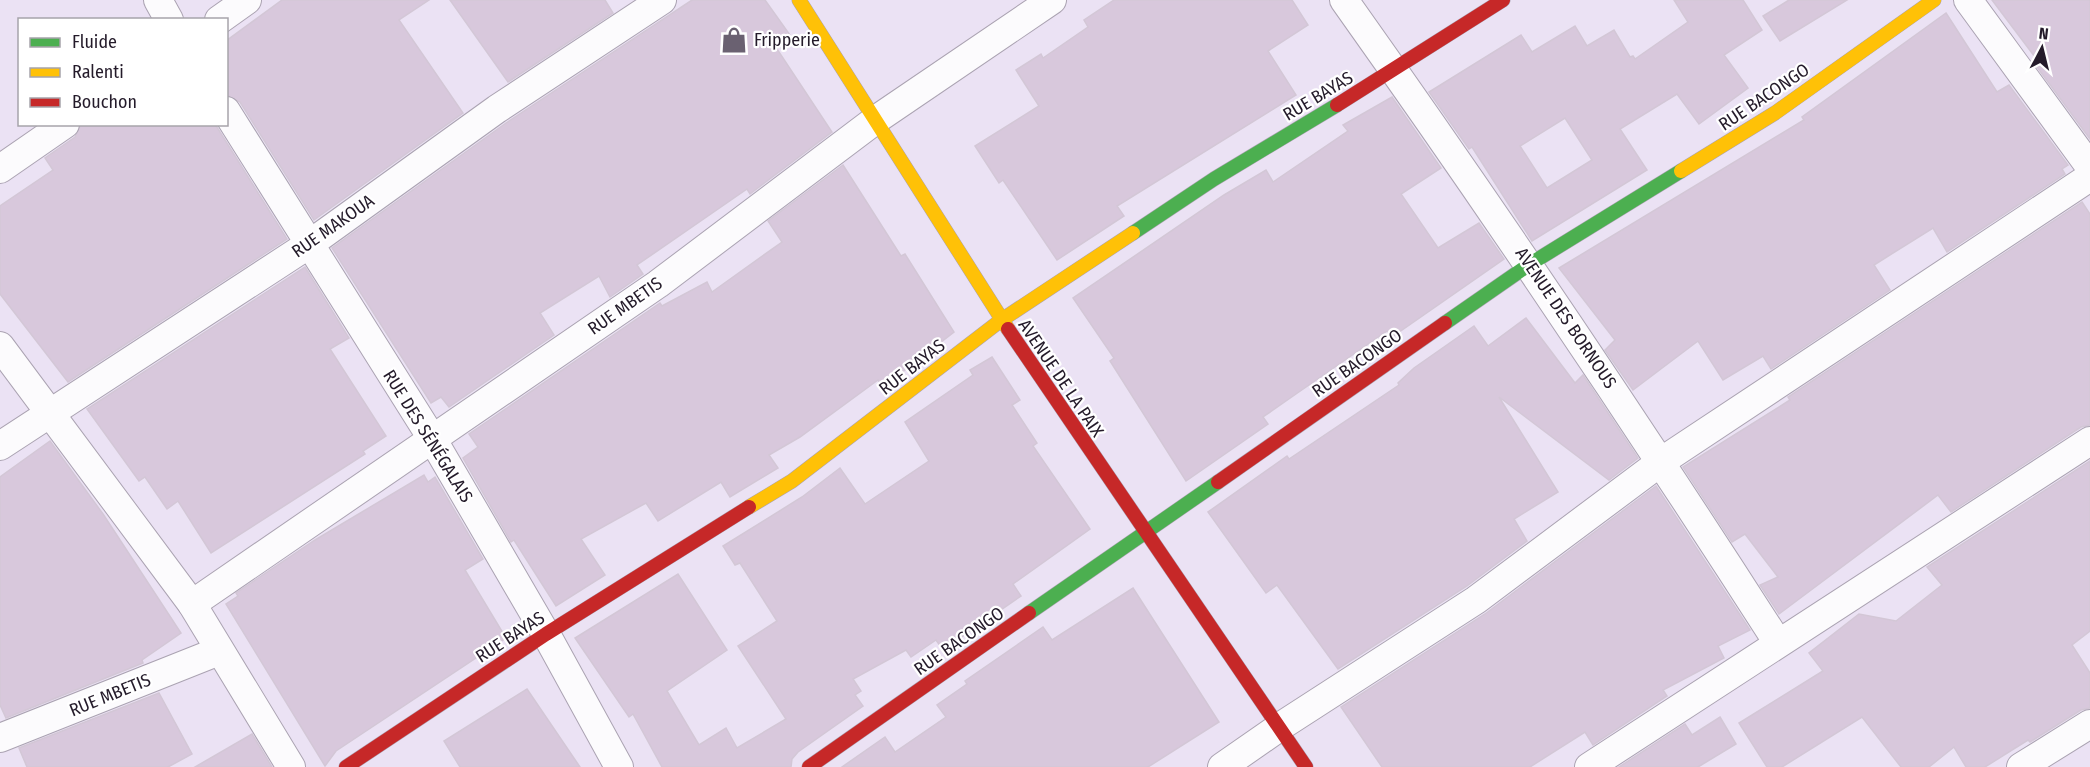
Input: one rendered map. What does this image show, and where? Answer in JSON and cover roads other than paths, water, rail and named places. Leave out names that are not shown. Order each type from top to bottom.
[{"type":"street","points":[[158,0],[168,18]]},
{"type":"street","points":[[222,18],[247,0]]},
{"type":"street","name":"RUE MAKOUA","points":[[0,446],[311,243],[497,109],[662,0]]},
{"type":"street","name":"AVENUE DE LA PAIX","points":[[799,0],[1000,321],[1144,534],[1281,726],[1306,767]]},
{"type":"street","name":"RUE MBETIS","points":[[192,604],[658,284],[874,121],[1052,0]]},
{"type":"street","name":"AVENUE DES BORNOUS","points":[[1344,0],[1530,264],[1662,461],[1778,643]]},
{"type":"street","name":"RUE BAYAS","points":[[346,767],[546,634],[792,481],[1000,321],[1214,179],[1395,71],[1503,0]]},
{"type":"street","name":"RUE BACONGO","points":[[809,767],[1530,264],[1775,113],[1934,0]]},
{"type":"street","points":[[1968,0],[2090,167]]},
{"type":"street","name":"RUE DES SÉNÉGALAIS","points":[[228,114],[433,440],[546,634],[619,767]]},
{"type":"street","points":[[0,169],[62,126]]},
{"type":"street","points":[[1222,767],[1281,726],[1476,600],[1662,461],[2090,177]]},
{"type":"street","points":[[0,346],[51,411],[192,604],[291,767]]},
{"type":"street","points":[[1589,767],[2090,441]]},
{"type":"street","name":"RUE MBETIS","points":[[0,738],[219,651]]},
{"type":"street","points":[[2021,767],[2090,724]]},
{"type":"place","name":"Fripperie","points":[[734,40]]}]
